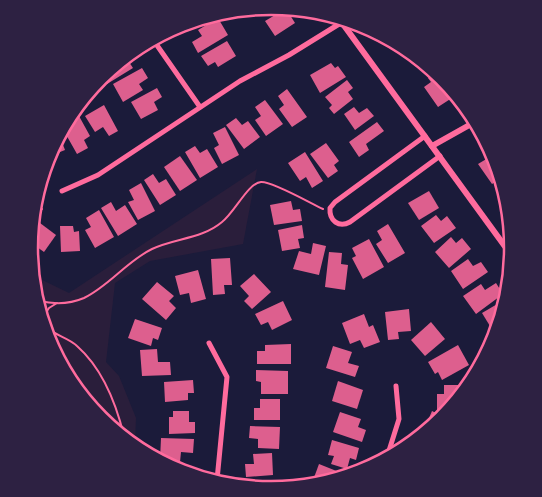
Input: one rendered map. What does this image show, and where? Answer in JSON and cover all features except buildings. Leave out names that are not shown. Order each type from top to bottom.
[{"type":"street","points":[[62,191],[98,175],[240,80],[283,58],[336,24]]},
{"type":"street","points":[[346,27],[504,245]]},
{"type":"street","points":[[157,45],[200,107]]},
{"type":"street","points":[[432,146],[469,125]]},
{"type":"street","points":[[425,136],[335,202],[330,208],[329,213],[333,220],[336,223],[345,225],[440,156]]},
{"type":"street","points":[[210,343],[227,377],[217,476]]},
{"type":"street","points":[[389,450],[399,419],[396,386]]},
{"type":"path","points":[[44,302],[68,302],[84,297],[151,249],[201,235],[214,228],[231,214],[252,184],[259,182],[270,183],[329,213]]},
{"type":"path","points":[[46,312],[57,303]]},
{"type":"path","points":[[53,333],[65,337],[77,346],[93,363],[112,398],[121,428]]},
{"type":"shaded area","points":[[257,169],[243,244],[150,261],[115,283],[106,362],[119,376],[136,418],[135,439],[95,402],[69,365],[50,324],[39,278],[69,293]]}]
